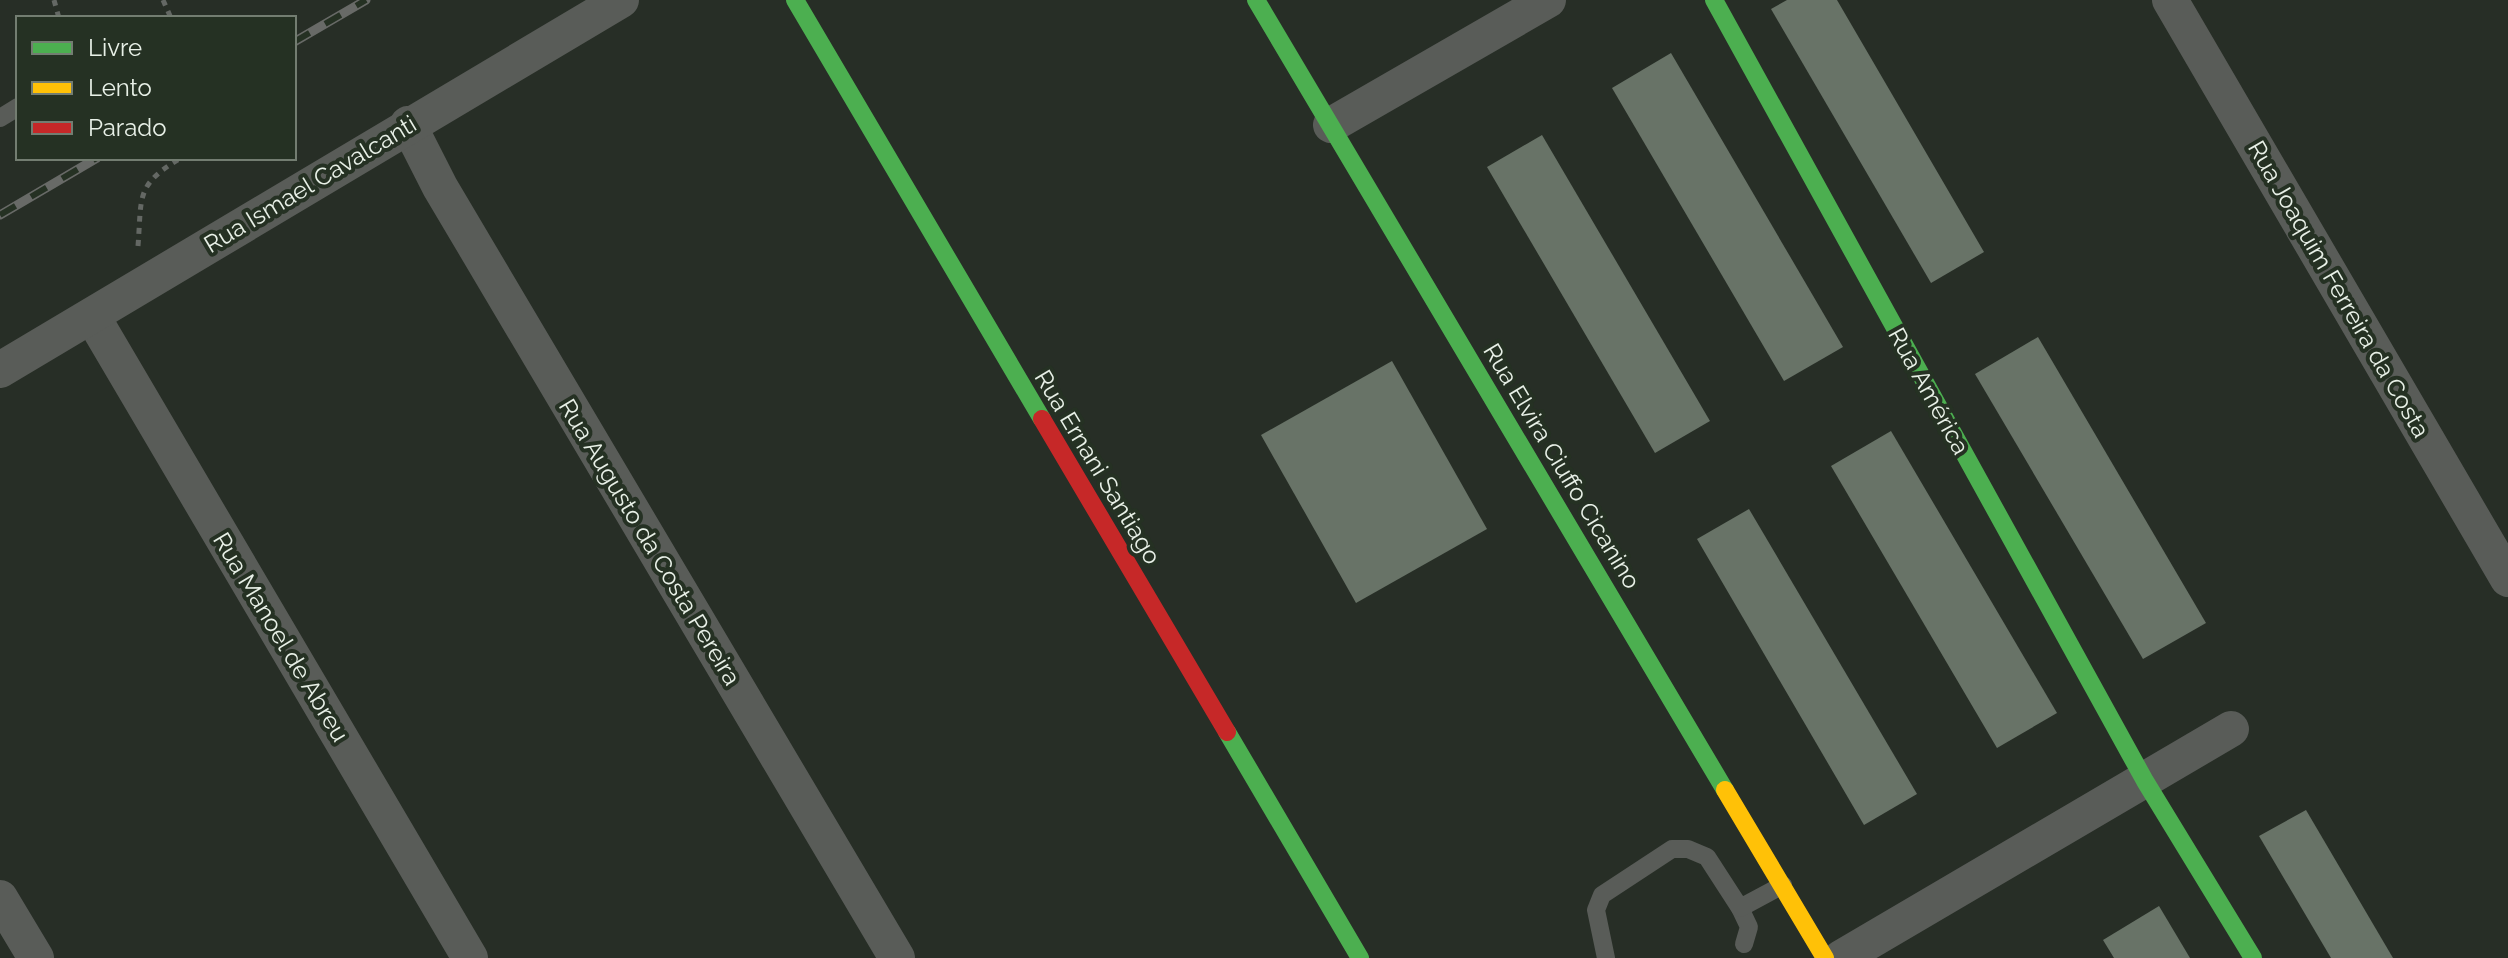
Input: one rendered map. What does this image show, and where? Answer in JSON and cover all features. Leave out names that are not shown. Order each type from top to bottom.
[{"type":"street","name":"Rua Ismael Cavalcanti","points":[[0,370],[408,124],[621,0]]},
{"type":"street","name":"Rua Ernani Santiago","points":[[795,0],[1360,958]]},
{"type":"street","name":"Rua Elvira Ciuffo Cicanino","points":[[1256,0],[1825,958]]},
{"type":"street","points":[[1331,125],[1548,0]]},
{"type":"street","name":"Rua América","points":[[1714,0],[2145,781],[2253,958]]},
{"type":"street","name":"Rua Joaquim Ferreira da Costa","points":[[2170,0],[2508,579]]},
{"type":"street","name":"Rua Augusto da Costa Pereira","points":[[408,124],[440,187],[897,958]]},
{"type":"street","name":"Rua Manoel de Abreu","points":[[92,316],[470,958]]},
{"type":"street","points":[[1841,958],[2231,729]]},
{"type":"street","points":[[0,898],[36,958]]},
{"type":"lane","points":[[1606,958],[1596,910],[1602,895],[1672,849],[1688,849],[1707,857],[1749,927],[1744,944]]},
{"type":"lane","points":[[1740,908],[1783,885]]},
{"type":"path","points":[[136,289],[142,196],[151,178],[178,160]]},
{"type":"building","points":[[1787,0],[1837,0],[1984,252],[1931,283],[1771,9]]},
{"type":"building","points":[[1671,53],[1843,347],[1784,381],[1612,88]]},
{"type":"building","points":[[1542,135],[1710,421],[1655,453],[1487,167]]},
{"type":"building","points":[[2038,337],[2206,623],[2143,659],[1975,374]]},
{"type":"building","points":[[1392,361],[1487,529],[1356,603],[1261,435]]},
{"type":"building","points":[[1891,431],[2057,713],[1997,748],[1831,466]]},
{"type":"building","points":[[1749,509],[1917,794],[1864,825],[1697,539]]},
{"type":"building","points":[[2306,810],[2393,958],[2331,958],[2259,836]]},
{"type":"building","points":[[2159,906],[2190,958],[2114,958],[2103,940]]},
{"type":"railway","points":[[296,41],[366,0]]},
{"type":"railway","points":[[0,215],[94,160]]},
{"type":"traffic: fast","points":[[795,0],[1042,419]]},
{"type":"traffic: fast","points":[[1256,0],[1725,790]]},
{"type":"traffic: fast","points":[[1714,0],[2145,781],[2253,958]]},
{"type":"traffic: fast","points":[[1227,732],[1360,958]]},
{"type":"traffic: slow","points":[[1725,790],[1825,958]]},
{"type":"traffic: jam","points":[[1042,419],[1227,732]]}]
